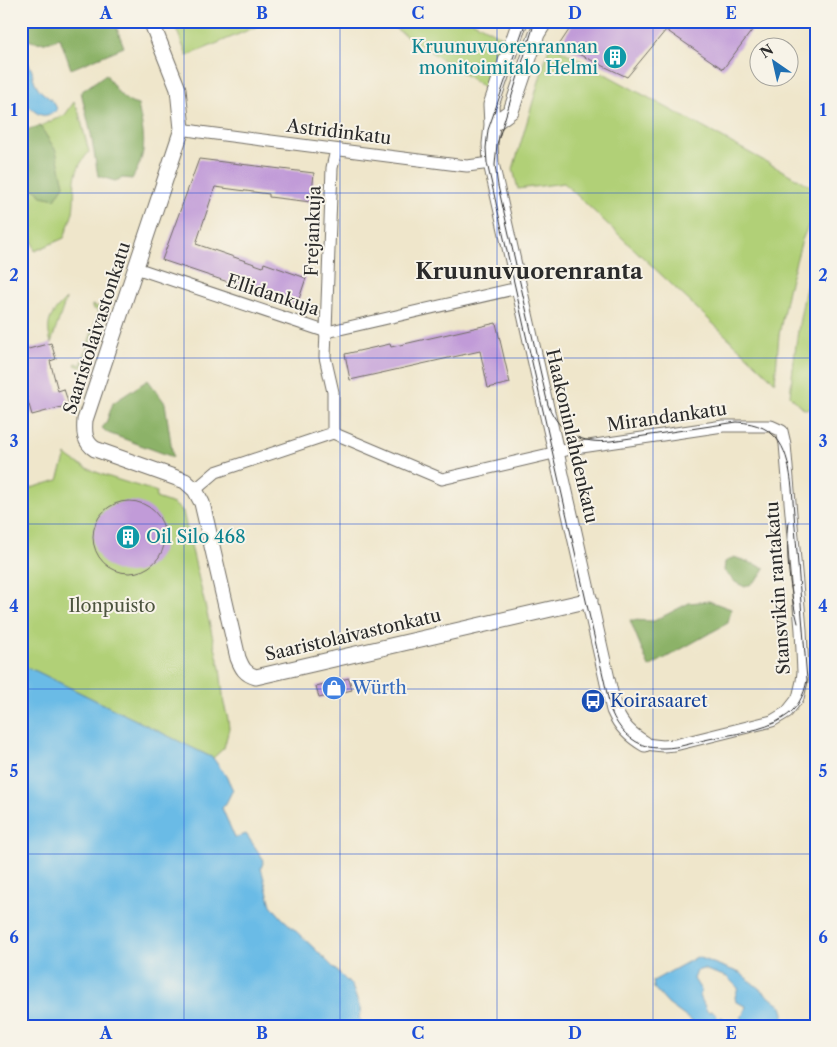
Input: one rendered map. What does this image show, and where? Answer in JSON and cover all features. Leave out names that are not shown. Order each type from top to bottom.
[{"type":"street","name":"Saaristolaivastonkatu","points":[[150,21],[178,89],[182,128],[85,420],[84,432],[86,440],[92,448],[185,480],[195,490],[202,503],[238,658],[242,668],[248,674],[256,677],[590,600]]},
{"type":"street","name":"Haakoninlahdenkatu","points":[[520,21],[491,105],[492,125],[489,153],[518,288],[617,718],[630,734],[645,744]]},
{"type":"street","points":[[492,125],[511,111],[537,34],[545,21]]},
{"type":"street","name":"Astridinkatu","points":[[182,128],[200,132],[458,165],[468,166],[491,163]]},
{"type":"street","name":"Frejankuja","points":[[333,433],[332,392],[325,357],[332,168],[336,150]]},
{"type":"street","name":"Ellidankuja","points":[[136,268],[327,332],[518,288]]},
{"type":"street","name":"Mirandankatu","points":[[333,433],[442,479],[557,452],[723,426],[771,426],[782,431]]},
{"type":"street","name":"Stansvikin rantakatu","points":[[645,744],[675,745],[772,721],[787,712],[798,698],[803,672],[801,630],[785,444],[782,431]]},
{"type":"street","points":[[195,490],[216,472],[333,433]]},
{"type":"green space","points":[[25,21],[114,21],[124,47],[71,69],[60,38],[50,41],[33,42],[23,38],[27,27]]},
{"type":"green space","points":[[185,21],[270,21],[187,56],[175,26]]},
{"type":"green space","points":[[384,21],[472,21],[504,38],[488,90]]},
{"type":"green space","points":[[550,44],[816,189],[816,208],[802,240],[788,290],[779,335],[775,382],[564,183],[518,189],[513,169]]},
{"type":"green space","points":[[106,74],[115,89],[127,101],[138,105],[144,143],[141,160],[132,179],[123,178],[115,181],[98,176],[81,92]]},
{"type":"green space","points":[[74,102],[79,113],[89,152],[76,174],[73,212],[64,238],[35,251],[31,237],[21,233],[21,181],[32,187],[42,196],[55,199],[64,185],[56,151],[40,126],[65,115]]},
{"type":"green space","points":[[40,126],[56,151],[64,185],[55,199],[42,196],[32,187],[21,181],[21,131]]},
{"type":"green space","points":[[816,251],[816,408],[804,409],[790,396],[799,323]]},
{"type":"green space","points":[[66,299],[51,343],[49,323],[56,309]]},
{"type":"green space","points":[[92,305],[102,308],[82,368],[75,365],[76,363],[81,365],[99,311],[92,308]]},
{"type":"green space","points":[[148,380],[165,403],[173,457],[108,433],[102,428],[106,423],[113,403]]},
{"type":"green space","name":"Ilonpuisto","points":[[66,455],[97,472],[157,492],[156,498],[174,504],[183,512],[220,668],[224,704],[228,719],[229,729],[224,748],[213,758],[36,671],[21,666],[21,500],[23,497],[21,491],[58,480]]},
{"type":"green space","points":[[734,557],[765,568],[752,584],[745,587],[735,582],[724,571],[725,562]]},
{"type":"green space","points":[[709,601],[731,609],[728,623],[649,667],[630,620],[654,621],[689,603]]},
{"type":"water","points":[[21,38],[23,38],[23,51],[36,84],[56,106],[57,110],[51,114],[41,115],[21,101]]},
{"type":"water","points":[[21,666],[36,671],[213,758],[233,790],[222,808],[235,838],[246,834],[264,860],[261,868],[271,905],[352,986],[361,1011],[359,1018],[366,1026],[21,1026]]},
{"type":"water","points":[[697,957],[740,973],[782,1007],[784,1013],[781,1026],[698,1026],[668,1004],[654,988],[653,981]],"holes":[[[703,969],[727,977],[738,988],[735,997],[736,1002],[746,1006],[744,1013],[740,1017],[745,1023],[726,1022],[722,1017],[717,1020],[717,1016],[711,1010],[710,1012],[707,1011],[700,996],[701,990],[694,979],[697,971]]]},
{"type":"building","name":"Kruunuvuorenrannan monitoimitalo Helmi","points":[[575,21],[759,21],[723,69],[666,30],[627,77],[559,45]]},
{"type":"building","points":[[199,159],[314,173],[311,202],[269,197],[269,194],[215,187],[196,244],[263,267],[264,263],[306,278],[297,305],[162,260]]},
{"type":"building","points":[[496,323],[510,383],[488,388],[480,351],[350,380],[345,354],[390,344],[391,347]]},
{"type":"building","points":[[51,343],[56,359],[50,361],[58,391],[64,389],[69,405],[32,415],[21,378],[21,351]]},
{"type":"building","name":"Oil Silo 468","points":[[129,501],[149,507],[159,517],[165,537],[159,557],[149,567],[129,573],[109,567],[99,557],[93,537],[99,517],[109,507]]},
{"type":"building","name":"Würth","points":[[349,678],[352,690],[319,698],[316,686]]},
{"type":"tram line","points":[[526,21],[488,130],[487,163],[611,711],[621,729],[630,738],[642,745],[653,748],[681,746],[767,726],[788,715],[796,707],[802,697],[807,680],[792,488],[788,462],[779,442],[763,428],[737,422],[611,441],[590,441],[581,439],[565,430],[548,405],[498,186],[495,165],[497,144],[535,21]]},
{"type":"tram line","points":[[789,521],[789,572],[798,623]]},
{"type":"place","name":"Kruunuvuorenrannan monitoimitalo Helmi","points":[[615,57]]},
{"type":"place","name":"Oil Silo 468","points":[[128,537]]},
{"type":"place","name":"Würth","points":[[334,688]]},
{"type":"place","name":"Koirasaaret","points":[[593,701]]},
{"type":"district","name":"Kruunuvuorenranta","points":[[529,271]]}]
